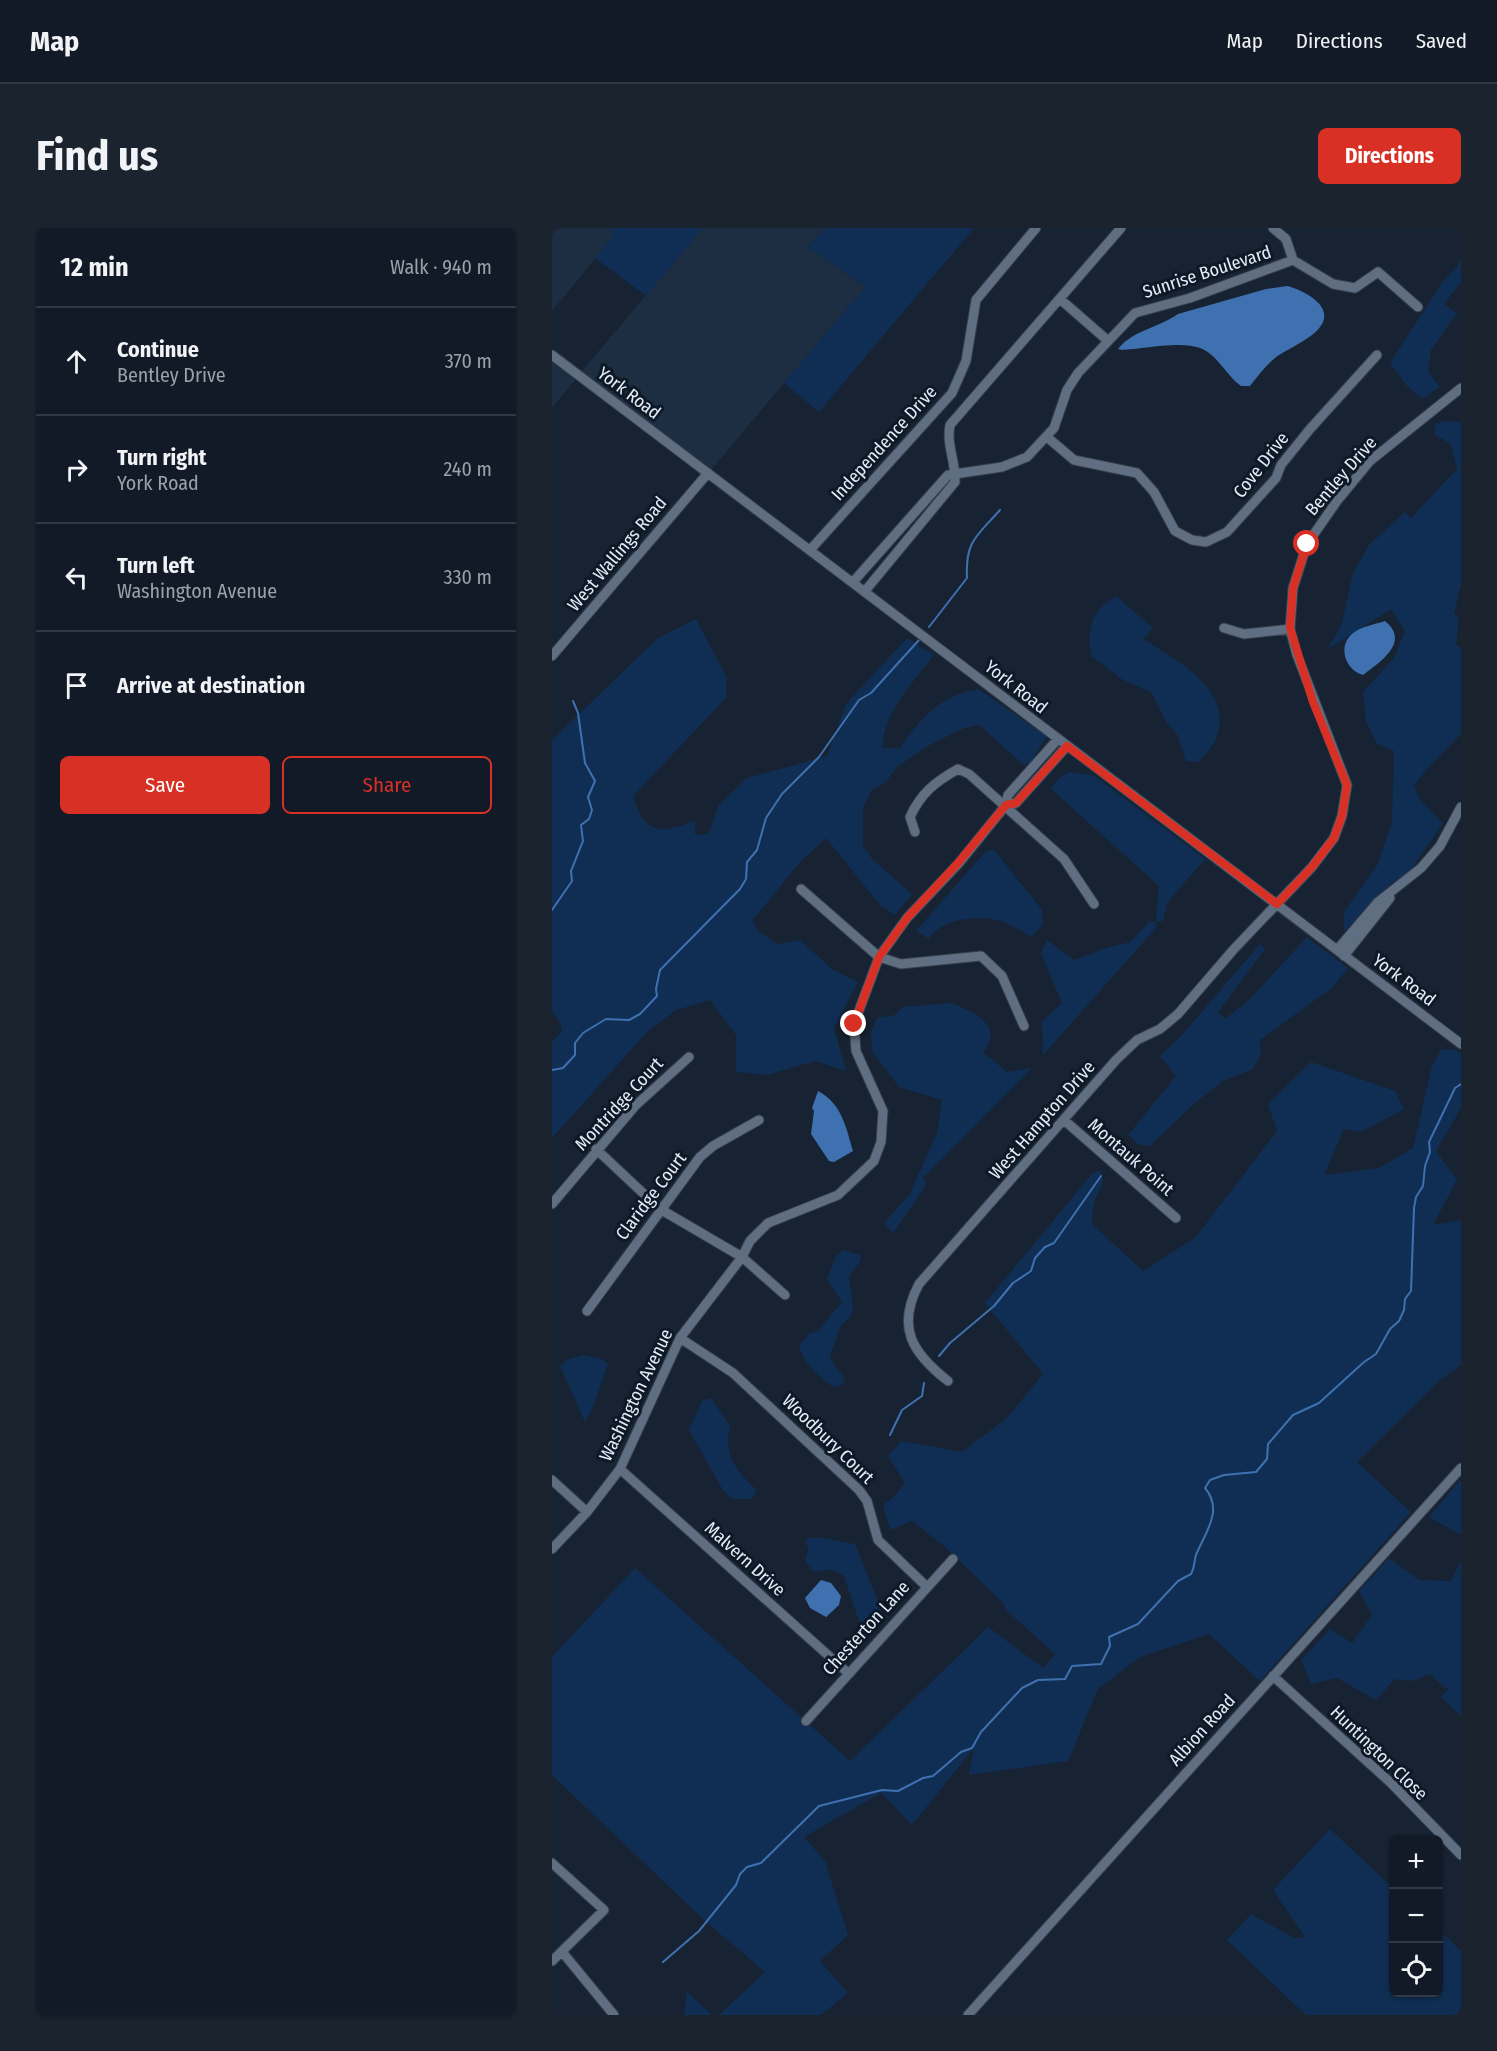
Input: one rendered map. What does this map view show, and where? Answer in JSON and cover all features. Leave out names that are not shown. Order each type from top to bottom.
[{"type":"street","name":"Independence Drive","points":[[810,550],[952,393],[966,361],[976,300],[1036,228]]},
{"type":"street","points":[[865,591],[955,482],[947,438],[950,425],[1121,228]]},
{"type":"street","name":"Sunrise Boulevard","points":[[1273,228],[1286,239],[1293,260],[1333,284],[1356,288],[1378,272],[1418,307]]},
{"type":"street","name":"Sunrise Boulevard","points":[[955,472],[1018,463],[1047,437],[1059,417],[1067,390],[1107,340],[1135,313],[1190,298],[1293,260]]},
{"type":"street","points":[[1060,299],[1107,340]]},
{"type":"street","name":"York Road","points":[[552,355],[1461,1044]]},
{"type":"street","name":"Cove Drive","points":[[1047,437],[1074,460],[1137,473],[1154,492],[1175,531],[1192,540],[1206,542],[1227,532],[1276,478],[1281,465],[1310,429],[1377,355]]},
{"type":"street","name":"Bentley Drive","points":[[1277,904],[1312,867],[1334,838],[1342,816],[1347,785],[1313,702],[1290,628],[1293,588],[1307,544],[1337,501],[1370,462],[1405,430],[1461,388]]},
{"type":"street","points":[[853,582],[943,479],[955,472]]},
{"type":"street","name":"West Wallings Road","points":[[552,656],[708,473]]},
{"type":"street","points":[[1224,628],[1244,634],[1290,628]]},
{"type":"street","name":"Washington Avenue","points":[[552,1549],[587,1512],[620,1469],[680,1338],[742,1257],[750,1241],[768,1223],[838,1195],[874,1161],[881,1142],[883,1111],[856,1051],[854,1024],[879,957],[907,918],[958,863],[1006,805],[1008,795],[1058,739]]},
{"type":"street","name":"Washington Avenue","points":[[1006,805],[1016,803],[1067,746]]},
{"type":"street","points":[[915,832],[910,817],[918,800],[934,782],[958,769],[969,774],[1006,805],[1064,859],[1094,904]]},
{"type":"street","points":[[1340,953],[1440,846],[1461,807]]},
{"type":"street","points":[[801,889],[879,957],[902,964],[981,956],[1002,976],[1024,1026]]},
{"type":"street","name":"West Hampton Drive","points":[[948,1381],[926,1364],[909,1335],[907,1318],[909,1302],[919,1284],[1137,1040],[1161,1029],[1178,1014],[1277,904]]},
{"type":"street","name":"Montridge Court","points":[[552,1204],[596,1149],[635,1106],[689,1057]]},
{"type":"street","name":"Claridge Court","points":[[587,1311],[700,1157],[713,1146],[759,1120]]},
{"type":"street","name":"Montauk Point","points":[[1064,1120],[1176,1218]]},
{"type":"street","points":[[596,1149],[660,1209],[742,1257],[785,1296]]},
{"type":"street","name":"Woodbury Court","points":[[680,1338],[734,1373],[859,1490],[867,1501],[878,1540],[926,1586]]},
{"type":"street","name":"Albion Road","points":[[968,2015],[1461,1468]]},
{"type":"street","name":"Malvern Drive","points":[[620,1469],[848,1673]]},
{"type":"street","points":[[552,1480],[587,1512]]},
{"type":"street","name":"Chesterton Lane","points":[[806,1721],[926,1586],[953,1559]]},
{"type":"street","name":"Huntington Close","points":[[1273,1676],[1391,1783],[1435,1835]]},
{"type":"street","name":"Huntington Close","points":[[1443,1842],[1461,1855]]},
{"type":"street","points":[[552,1863],[604,1910],[563,1953],[552,1961]]},
{"type":"street","points":[[563,1953],[614,2015]]},
{"type":"shaded area","points":[[552,228],[611,228],[613,237],[552,311]]},
{"type":"shaded area","points":[[611,228],[703,228],[646,296],[595,258],[613,237]]},
{"type":"shaded area","points":[[703,228],[825,228],[808,247],[865,287],[710,471],[582,371]]},
{"type":"shaded area","points":[[825,228],[974,228],[819,412],[784,383],[865,287],[808,247]]},
{"type":"shaded area","points":[[1461,257],[1461,282],[1444,304],[1457,313],[1431,350],[1428,371],[1440,387],[1422,399],[1407,386],[1390,363],[1443,281],[1458,266]]},
{"type":"shaded area","points":[[1287,286],[1299,290],[1319,303],[1323,309],[1323,322],[1308,338],[1271,361],[1250,386],[1241,386],[1211,355],[1200,348],[1166,345],[1118,349],[1131,337],[1178,314],[1266,289]]},
{"type":"shaded area","points":[[552,361],[576,379],[552,408]]},
{"type":"shaded area","points":[[1444,421],[1461,422],[1461,584],[1454,613],[1459,619],[1456,645],[1461,648],[1461,734],[1414,786],[1420,800],[1443,823],[1408,874],[1392,883],[1344,932],[1344,912],[1378,864],[1392,822],[1394,751],[1377,744],[1366,721],[1363,692],[1394,658],[1405,631],[1391,609],[1328,649],[1342,623],[1353,573],[1369,545],[1405,512],[1411,518],[1457,469],[1451,444],[1434,434],[1435,424]]},
{"type":"shaded area","points":[[1116,596],[1153,628],[1143,639],[1186,667],[1210,691],[1217,705],[1220,721],[1215,742],[1200,762],[1186,761],[1177,734],[1166,722],[1151,692],[1123,680],[1091,656],[1090,637],[1093,621],[1101,608]]},
{"type":"shaded area","points":[[696,619],[727,678],[726,698],[633,796],[643,818],[655,828],[672,828],[695,821],[695,835],[709,833],[718,806],[747,778],[827,756],[846,704],[907,638],[934,655],[893,711],[887,724],[883,748],[900,748],[924,718],[942,703],[964,692],[978,689],[1047,736],[1030,763],[1024,765],[979,725],[962,729],[926,747],[897,767],[886,782],[872,790],[863,807],[863,846],[872,859],[912,894],[895,915],[880,905],[826,838],[799,863],[753,920],[757,930],[777,944],[800,940],[832,969],[858,982],[834,1029],[846,1071],[815,1061],[767,1075],[736,1072],[736,1035],[710,1000],[676,1010],[647,1032],[552,1138],[552,1041],[562,1032],[560,1022],[552,1011],[552,740],[658,638]]},
{"type":"shaded area","points":[[1385,621],[1395,636],[1394,644],[1384,658],[1363,675],[1348,663],[1344,651],[1345,644],[1353,633]]},
{"type":"shaded area","points":[[1069,772],[1093,775],[1205,859],[1167,903],[1163,921],[1156,922],[1159,886],[1051,789],[1058,779]]},
{"type":"shaded area","points":[[994,850],[1042,910],[1043,925],[1031,937],[1006,923],[976,918],[964,919],[943,926],[929,939],[916,931],[986,851]]},
{"type":"shaded area","points":[[1149,922],[1156,922],[1156,928],[1043,1055],[1042,1021],[1062,1003],[1041,953],[1047,940],[1074,960],[1130,942]]},
{"type":"shaded area","points":[[1307,937],[1348,968],[1333,987],[1260,1040],[1261,1054],[1253,1069],[1223,1081],[1195,1103],[1150,1146],[1138,1144],[1128,1135],[1176,1076],[1160,1056],[1182,1035],[1260,944],[1265,949],[1218,1012],[1225,1019],[1250,999]]},
{"type":"shaded area","points":[[952,1003],[977,1015],[989,1027],[991,1034],[989,1043],[983,1052],[1007,1072],[1032,1068],[923,1178],[927,1184],[893,1233],[884,1223],[909,1195],[937,1133],[942,1100],[899,1087],[872,1051],[871,1032],[877,1018],[895,1015],[902,1007]]},
{"type":"shaded area","points":[[1455,1049],[1461,1054],[1461,1108],[1436,1151],[1457,1180],[1433,1225],[1461,1220],[1461,1365],[1440,1380],[1357,1462],[1411,1512],[1260,1681],[1209,1634],[1140,1657],[1098,1689],[1068,1761],[969,1775],[974,1748],[912,1825],[881,1793],[804,1837],[825,1861],[848,1935],[820,1961],[848,1993],[821,2015],[719,2015],[765,1972],[704,1920],[552,1775],[552,1657],[635,1568],[850,1761],[988,1627],[1043,1668],[1055,1654],[1005,1609],[1004,1604],[944,1546],[912,1521],[890,1530],[883,1505],[895,1496],[905,1483],[888,1456],[901,1441],[962,1452],[1007,1418],[1043,1374],[985,1303],[1092,1174],[1099,1170],[1103,1180],[1093,1205],[1092,1224],[1143,1271],[1195,1238],[1277,1131],[1268,1104],[1311,1062],[1395,1091],[1404,1109],[1361,1132],[1344,1129],[1324,1175],[1379,1168],[1413,1148],[1432,1066],[1441,1050]]},
{"type":"shaded area","points":[[818,1091],[833,1102],[838,1109],[853,1151],[834,1162],[829,1161],[811,1134],[814,1111],[812,1108]]},
{"type":"shaded area","points":[[843,1250],[861,1255],[860,1262],[849,1276],[853,1308],[850,1318],[841,1325],[830,1356],[835,1367],[845,1378],[842,1385],[833,1387],[808,1364],[799,1346],[809,1334],[818,1331],[842,1302],[827,1279],[836,1256]]},
{"type":"shaded area","points":[[584,1355],[602,1359],[608,1364],[595,1402],[585,1422],[560,1366],[566,1360]]},
{"type":"shaded area","points":[[711,1398],[730,1426],[728,1446],[733,1462],[757,1490],[752,1499],[733,1499],[723,1490],[689,1430],[702,1401]]},
{"type":"shaded area","points":[[1461,1479],[1461,1535],[1429,1517]]},
{"type":"shaded area","points":[[808,1538],[855,1544],[882,1611],[877,1621],[870,1626],[860,1624],[844,1576],[832,1570],[816,1572],[809,1566],[805,1561],[809,1548],[805,1543]]},
{"type":"shaded area","points":[[1389,1558],[1419,1580],[1451,1581],[1461,1560],[1461,1716],[1441,1697],[1449,1688],[1445,1688],[1430,1674],[1412,1681],[1395,1679],[1376,1700],[1337,1678],[1311,1684],[1301,1660],[1330,1629],[1352,1643],[1372,1615],[1359,1591]]},
{"type":"shaded area","points":[[821,1580],[831,1583],[841,1596],[839,1605],[826,1617],[810,1608],[805,1598]]},
{"type":"shaded area","points":[[1330,1829],[1389,1884],[1389,1997],[1443,1997],[1443,1934],[1461,1951],[1461,2015],[1306,2015],[1227,1940],[1251,1914],[1294,1938],[1305,1937],[1273,1890]]},
{"type":"shaded area","points":[[687,1992],[712,2015],[684,2015]]},
{"type":"waterway","points":[[929,627],[967,578],[970,547],[979,533],[1000,510]]},
{"type":"waterway","points":[[552,1070],[563,1068],[575,1055],[575,1043],[583,1033],[606,1019],[629,1020],[640,1014],[657,996],[660,970],[740,889],[746,879],[747,862],[757,850],[766,818],[782,794],[819,757],[859,700],[871,693],[919,640]]},
{"type":"waterway","points":[[552,910],[572,881],[571,871],[583,841],[581,825],[589,819],[592,810],[588,797],[595,781],[585,763],[578,713],[573,701]]},
{"type":"waterway","points":[[663,1962],[699,1931],[736,1885],[740,1874],[747,1867],[761,1863],[819,1806],[882,1790],[898,1791],[923,1778],[933,1776],[961,1752],[972,1748],[981,1732],[1022,1688],[1038,1680],[1065,1679],[1072,1666],[1101,1664],[1110,1646],[1109,1637],[1138,1624],[1178,1581],[1191,1574],[1213,1513],[1213,1505],[1205,1488],[1210,1480],[1224,1475],[1256,1472],[1267,1459],[1268,1444],[1293,1415],[1319,1403],[1376,1354],[1390,1329],[1399,1321],[1404,1310],[1405,1299],[1411,1291],[1414,1208],[1416,1197],[1423,1186],[1425,1166],[1430,1152],[1429,1142],[1455,1088],[1461,1084]]},
{"type":"waterway","points":[[939,1356],[950,1343],[994,1306],[1013,1283],[1031,1271],[1035,1258],[1045,1247],[1054,1243],[1101,1176]]},
{"type":"waterway","points":[[890,1435],[902,1410],[922,1396],[924,1383]]},
{"type":"route","points":[[854,1024],[879,957],[907,918],[958,863],[1006,805],[1016,803],[1067,746],[1277,904],[1312,867],[1334,838],[1342,816],[1347,785],[1331,741],[1313,702],[1290,628],[1293,588],[1307,544]]}]
